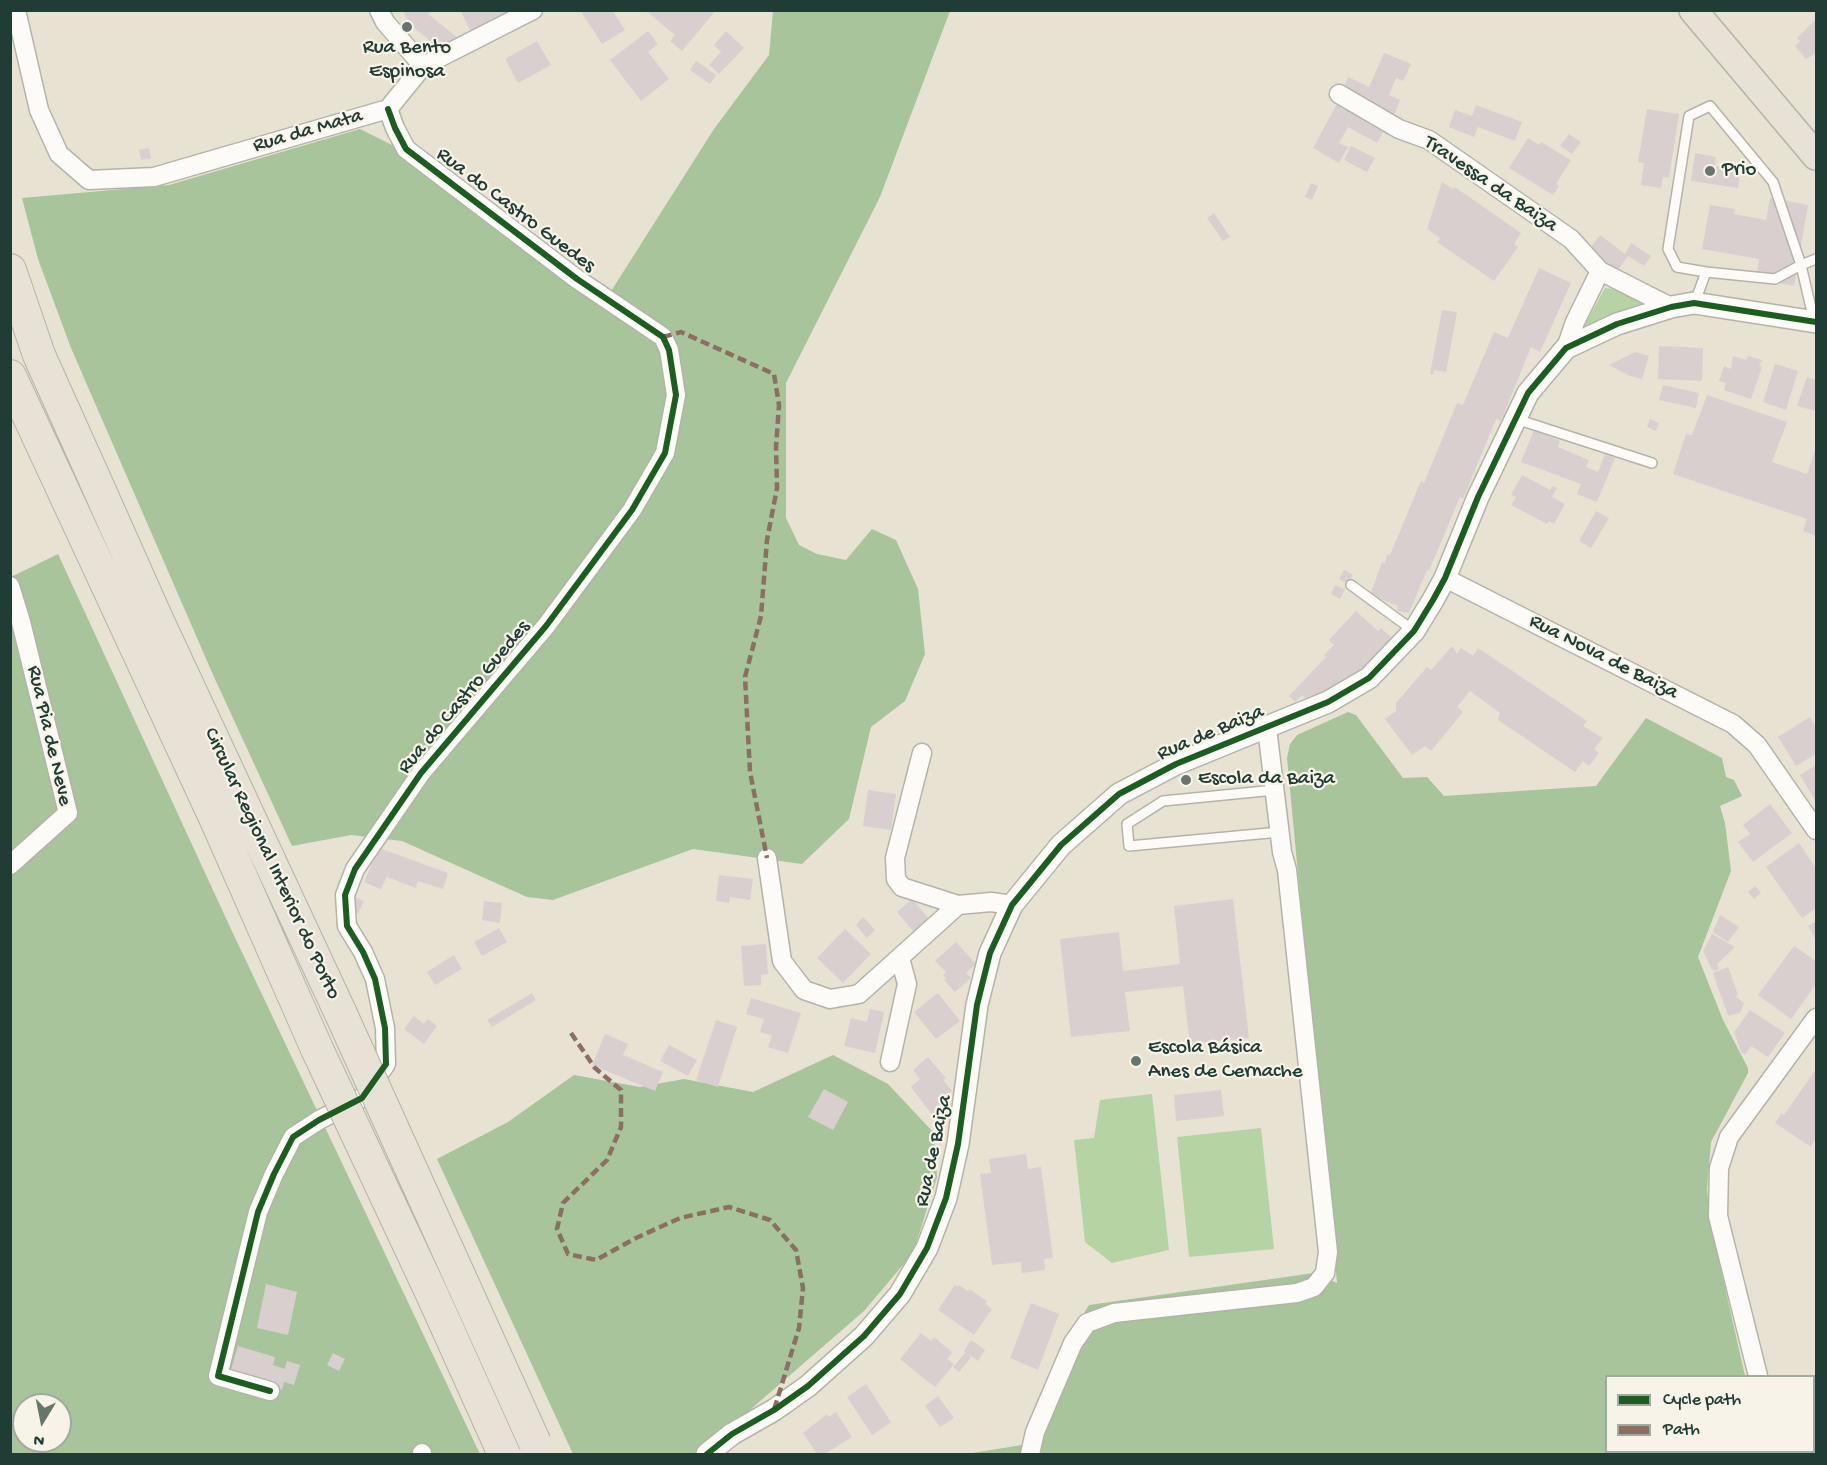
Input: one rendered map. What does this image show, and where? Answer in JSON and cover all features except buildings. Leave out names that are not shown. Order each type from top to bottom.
[{"type":"highway","name":"Circular Regional Interior do Porto","points":[[10,270],[39,355],[156,617],[341,1014],[537,1449]]},
{"type":"highway","name":"Circular Regional Interior do Porto","points":[[10,376],[217,822],[317,1049],[431,1292],[504,1455]]},
{"type":"main road","points":[[1693,10],[1816,156]]},
{"type":"street","name":"Rua da Mata","points":[[16,10],[39,110],[59,154],[89,180],[154,177],[388,109],[423,66],[533,10]]},
{"type":"street","points":[[379,10],[385,22],[423,66]]},
{"type":"street","name":"Travessa da Baiza","points":[[1339,94],[1399,129],[1429,140],[1571,239],[1599,271],[1671,307]]},
{"type":"street","name":"Rua do Castro Guedes","points":[[270,1391],[218,1376],[258,1212],[293,1137],[319,1120],[362,1098],[386,1064],[385,1028],[375,979],[363,952],[347,926],[345,895],[355,869],[421,773],[546,626],[632,510],[665,453],[676,394],[669,350],[663,337],[577,279],[406,149],[388,109]]},
{"type":"street","points":[[1566,348],[1575,322],[1599,271]]},
{"type":"street","name":"Rua de Baiza","points":[[707,1455],[732,1434],[774,1410],[808,1386],[864,1336],[900,1294],[927,1248],[946,1198],[958,1144],[977,1005],[990,953],[1012,905],[1061,845],[1119,794],[1176,764],[1328,702],[1369,678],[1414,631],[1445,578],[1478,497],[1528,393],[1566,348],[1617,324],[1671,307],[1694,303],[1815,322]]},
{"type":"street","name":"Rua Nova de Baiza","points":[[1445,578],[1733,724],[1757,745],[1816,830]]},
{"type":"street","name":"Rua Pia de Neve","points":[[10,586],[68,813],[10,865]]},
{"type":"street","points":[[1030,1455],[1035,1432],[1072,1343],[1087,1323],[1114,1313],[1297,1293],[1314,1287],[1325,1273],[1328,1252],[1287,870],[1267,728]]},
{"type":"street","points":[[922,753],[895,858],[896,879],[902,887],[958,905],[991,902],[1012,905]]},
{"type":"street","points":[[767,858],[782,961],[804,990],[830,999],[859,994],[958,905]]},
{"type":"street","points":[[890,1062],[907,984],[900,958]]},
{"type":"street","points":[[1758,1375],[1718,1216],[1719,1168],[1729,1137],[1816,1018]]},
{"type":"lane","points":[[1815,322],[1801,265],[1773,182],[1710,106],[1689,116],[1668,249],[1677,267],[1775,279],[1801,265],[1816,259]]},
{"type":"lane","points":[[1694,303],[1706,272]]},
{"type":"lane","points":[[1516,419],[1652,463]]},
{"type":"lane","points":[[1351,585],[1414,631]]},
{"type":"lane","points":[[1275,790],[1163,801],[1127,824],[1129,846],[1280,832]]},
{"type":"green space","points":[[773,11],[950,11],[880,197],[786,383],[786,518],[799,545],[817,554],[846,560],[872,529],[896,540],[918,589],[925,654],[905,701],[871,727],[849,819],[802,864],[693,849],[553,900],[527,897],[402,841],[351,835],[292,846],[214,677],[71,348],[38,259],[22,198],[169,185],[360,129],[392,145],[583,293],[608,296],[714,129],[769,55]]},
{"type":"green space","points":[[1605,288],[1613,289],[1640,301],[1641,304],[1582,330]]},
{"type":"green space","points":[[58,554],[230,927],[480,1454],[11,1454],[11,577]]},
{"type":"green space","points":[[1348,712],[1356,715],[1403,778],[1427,777],[1444,796],[1596,786],[1646,718],[1722,758],[1726,777],[1734,780],[1742,796],[1720,806],[1725,823],[1731,871],[1698,957],[1723,1020],[1748,1068],[1748,1073],[1711,1142],[1707,1189],[1710,1221],[1745,1375],[1605,1375],[1605,1453],[1762,1454],[966,1454],[1028,1444],[1079,1321],[1089,1305],[1314,1273],[1337,1283],[1287,758],[1290,744],[1297,735]]},
{"type":"green space","points":[[833,1055],[888,1084],[934,1133],[937,1177],[913,1253],[864,1311],[713,1442],[719,1454],[573,1454],[437,1159],[508,1122],[574,1075],[640,1087],[684,1079],[753,1092]]},
{"type":"green space","points":[[1152,1094],[1169,1250],[1112,1263],[1085,1242],[1074,1140],[1094,1138],[1100,1100]]},
{"type":"green space","points":[[1261,1128],[1274,1249],[1189,1257],[1177,1137]]},
{"type":"marked path","points":[[663,337],[681,332],[774,374],[779,405],[776,447],[777,488],[767,540],[761,616],[745,677],[750,772],[767,858]]},
{"type":"marked path","points":[[571,1033],[595,1068],[621,1090],[621,1127],[607,1160],[563,1203],[557,1229],[568,1254],[596,1260],[680,1218],[729,1207],[770,1220],[796,1250],[803,1288],[799,1328],[774,1410]]},
{"type":"cycle path","points":[[270,1391],[218,1376],[258,1212],[293,1137],[319,1120],[362,1098],[386,1064],[385,1028],[375,979],[363,952],[347,926],[345,895],[355,869],[421,773],[546,626],[632,510],[665,453],[676,395],[669,350],[663,337],[577,279],[406,149],[388,109]]},
{"type":"cycle path","points":[[707,1454],[732,1434],[774,1410],[808,1386],[864,1336],[900,1294],[927,1248],[946,1198],[958,1144],[977,1005],[990,953],[1012,905],[1061,845],[1119,794],[1176,764],[1328,702],[1369,678],[1414,631],[1433,600],[1445,578],[1478,497],[1528,393],[1566,348],[1617,324],[1671,307],[1694,303],[1816,322]]},
{"type":"place","name":"Rua Bento Espinosa","points":[[407,27]]},
{"type":"place","name":"Prio","points":[[1710,171]]},
{"type":"place","name":"Escola da Baiza","points":[[1186,780]]},
{"type":"place","name":"Escola Básica Anes de Cernache","points":[[1136,1061]]}]
